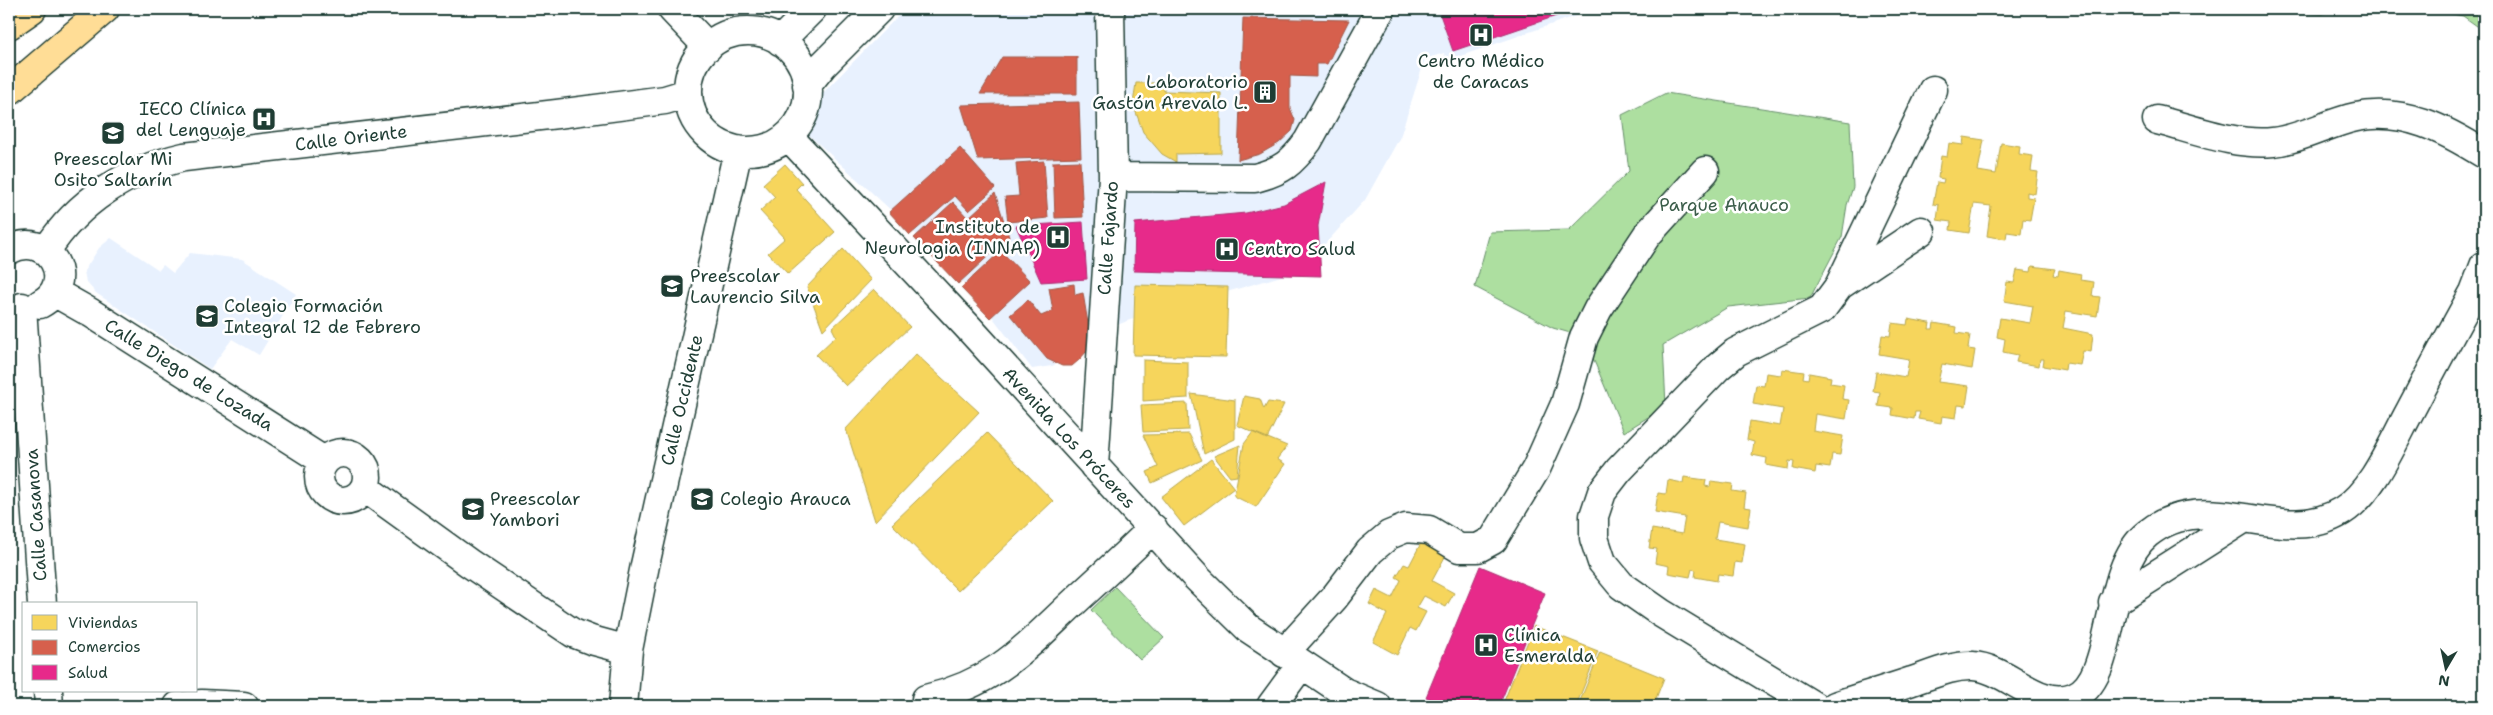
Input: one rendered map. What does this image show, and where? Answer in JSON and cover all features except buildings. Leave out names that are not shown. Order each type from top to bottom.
[{"type":"highway","points":[[9,26],[32,9]]},
{"type":"highway","points":[[9,91],[106,12]]},
{"type":"street","points":[[672,9],[708,47]]},
{"type":"street","points":[[780,41],[812,9]]},
{"type":"street","points":[[808,85],[823,65],[879,9]]},
{"type":"street","name":"Calle Fajardo","points":[[1094,466],[1112,177],[1110,9]]},
{"type":"street","points":[[1112,177],[1255,178],[1275,173],[1294,160],[1308,141],[1382,9]]},
{"type":"street","points":[[750,32],[766,35],[780,41],[799,60],[808,85],[804,113],[788,136],[764,148],[756,151],[738,150],[722,146],[709,137],[698,124],[691,110],[688,93],[690,76],[696,60],[720,38],[735,33],[750,32]]},
{"type":"street","points":[[1814,706],[1661,613],[1621,585],[1602,562],[1594,538],[1594,516],[1602,492],[1619,470],[1718,366],[1736,352],[1822,309],[1838,286],[1933,90]]},
{"type":"street","name":"Calle Oriente","points":[[46,252],[55,237],[96,196],[115,182],[163,162],[184,157],[665,100],[688,93]]},
{"type":"street","points":[[2157,120],[2242,141],[2273,142],[2357,117],[2388,115],[2424,122],[2458,138],[2484,154]]},
{"type":"street","name":"Avenida Los Próceres","points":[[788,136],[1153,528],[1196,577],[1248,628],[1344,692],[1377,706]]},
{"type":"street","name":"Calle Occidente","points":[[623,706],[628,650],[738,150]]},
{"type":"street","points":[[1271,706],[1292,659],[1334,598],[1370,551],[1389,534],[1406,528],[1429,530],[1459,548],[1478,548],[1493,540],[1536,469],[1565,404],[1584,337],[1598,309],[1648,235],[1705,171]]},
{"type":"street","points":[[1838,286],[1921,231]]},
{"type":"street","points":[[9,250],[19,245],[28,244],[46,252],[57,267],[58,280],[54,292],[43,303],[15,304]]},
{"type":"street","points":[[1835,706],[1951,669],[1974,666],[1995,673],[2045,698],[2062,700],[2076,696],[2088,687],[2096,674],[2103,654],[2113,602],[2130,555],[2146,535],[2167,520],[2192,513],[2293,523],[2319,520],[2343,510],[2364,490],[2385,459],[2474,292],[2484,266]]},
{"type":"street","name":"Calle Diego de Lozada","points":[[54,292],[92,313],[324,461]]},
{"type":"street","name":"Calle Casanova","points":[[15,304],[42,602]]},
{"type":"street","points":[[340,452],[353,455],[363,463],[366,469],[365,488],[360,494],[348,500],[342,501],[328,496],[319,482],[319,471],[324,461],[340,452]]},
{"type":"street","points":[[365,488],[468,563],[573,632],[591,640],[628,650]]},
{"type":"street","points":[[2113,602],[2245,518]]},
{"type":"street","points":[[926,699],[952,693],[982,679],[1011,661],[1112,569],[1153,528]]},
{"type":"street","points":[[48,692],[49,706]]},
{"type":"street","points":[[178,706],[202,704],[244,706]]},
{"type":"shaded area","points":[[905,9],[1596,9],[1446,61],[1444,53],[1425,59],[1400,137],[1365,200],[1326,243],[1285,275],[1127,321],[1096,334],[1082,351],[1052,366],[1032,369],[978,298],[906,224],[808,134],[805,125],[807,113],[815,101]]},
{"type":"shaded area","name":"Colegio Formación Integral 12 de Febrero","points":[[111,238],[159,270],[163,265],[173,273],[190,253],[242,259],[296,294],[259,355],[232,339],[210,369],[96,293],[86,282],[84,271],[99,248]]},
{"type":"green space","points":[[2213,9],[2336,9],[2322,14]]},
{"type":"green space","points":[[2426,9],[2484,9],[2484,31],[2463,16]]},
{"type":"green space","name":"Parque Anauco","points":[[1666,93],[1850,122],[1853,187],[1847,205],[1842,237],[1810,298],[1728,307],[1663,345],[1666,406],[1624,432],[1584,337],[1553,328],[1475,287],[1490,232],[1569,230],[1629,171],[1622,115]]},
{"type":"green space","points":[[1115,587],[1164,638],[1140,660],[1091,610]]},
{"type":"place","name":"Centro Médico de Caracas","points":[[1481,35]]},
{"type":"place","name":"Laboratorio Gastón Arevalo L.","points":[[1265,92]]},
{"type":"place","name":"IECO Clínica del Lenguaje","points":[[264,119]]},
{"type":"place","name":"Preescolar Mi Osito Saltarín","points":[[113,133]]},
{"type":"place","name":"Instituto de Neurologia (INNAP)","points":[[1058,237]]},
{"type":"place","name":"Centro Salud","points":[[1227,249]]},
{"type":"place","name":"Preescolar Laurencio Silva","points":[[672,286]]},
{"type":"place","name":"Colegio Formación Integral 12 de Febrero","points":[[207,316]]},
{"type":"place","name":"Colegio Arauca","points":[[702,499]]},
{"type":"place","name":"Preescolar Yambori","points":[[473,509]]},
{"type":"place","name":"Clínica Esmeralda","points":[[1486,645]]}]
